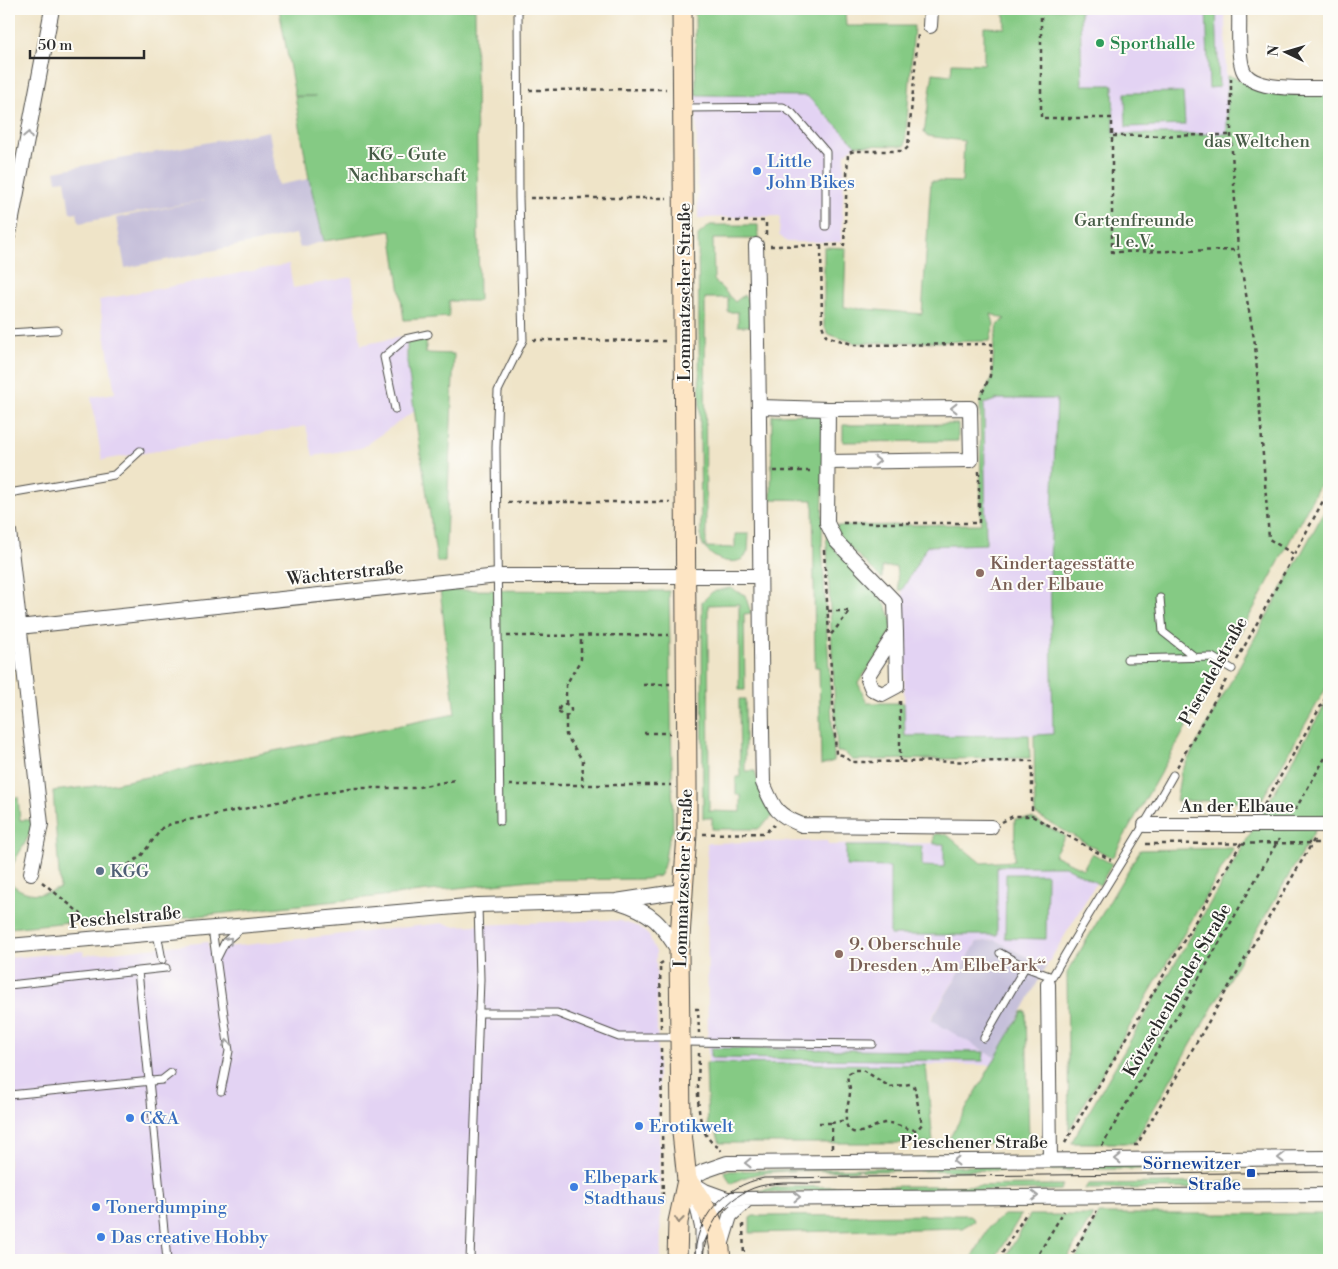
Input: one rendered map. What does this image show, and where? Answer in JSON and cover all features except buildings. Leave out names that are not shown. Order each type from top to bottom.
[{"type":"main road","name":"Lommatzscher Straße","points":[[677,1260],[678,1222],[687,1180],[683,1147],[687,1040],[680,1010],[679,952],[687,834],[682,9]]},
{"type":"main road","name":"Lommatzscher Straße","points":[[687,1180],[711,1218],[721,1254]]},
{"type":"street","points":[[9,234],[52,9]]},
{"type":"street","points":[[1239,9],[1243,69],[1250,80],[1264,86],[1329,88]]},
{"type":"street","points":[[756,246],[760,407],[759,576],[763,783],[772,802],[783,817],[802,825],[991,827]]},
{"type":"street","points":[[760,407],[828,409],[970,408],[971,460],[828,466]]},
{"type":"street","points":[[828,409],[827,523],[836,541],[895,602],[896,632],[897,686],[882,694],[872,689],[867,677],[896,632]]},
{"type":"street","points":[[9,531],[13,627],[41,824],[31,873]]},
{"type":"street","points":[[686,575],[759,576]]},
{"type":"street","name":"Wächterstraße","points":[[13,627],[498,576],[686,575]]},
{"type":"street","name":"An der Elbaue","points":[[1145,825],[1326,825]]},
{"type":"street","points":[[616,901],[682,891]]},
{"type":"street","points":[[616,901],[649,913],[666,931],[679,952]]},
{"type":"street","name":"Peschelstraße","points":[[9,946],[478,905],[616,901]]},
{"type":"street","points":[[1050,980],[1050,1160]]},
{"type":"street","name":"Pieschener Straße","points":[[687,1180],[721,1164],[1329,1158]]},
{"type":"street","points":[[687,1180],[705,1191],[738,1202],[1329,1195]]},
{"type":"street","points":[[721,1254],[726,1227],[738,1202]]},
{"type":"lane","points":[[500,821],[496,502],[498,391],[523,340],[519,198],[518,9]]},
{"type":"lane","points":[[683,108],[782,107],[792,113],[826,152],[826,226]]},
{"type":"lane","points":[[9,333],[57,330]]},
{"type":"lane","points":[[395,409],[384,357],[405,339],[428,334]]},
{"type":"lane","points":[[9,493],[114,475],[140,451]]},
{"type":"lane","points":[[1160,598],[1163,632],[1196,658]]},
{"type":"lane","points":[[1127,659],[1212,657],[1232,669]]},
{"type":"lane","points":[[1000,953],[1050,980],[1119,864],[1134,844],[1173,775]]},
{"type":"lane","points":[[470,1260],[478,1013],[478,905]]},
{"type":"lane","points":[[217,958],[224,942],[245,925]]},
{"type":"lane","points":[[212,928],[228,1051],[221,1091]]},
{"type":"lane","points":[[157,932],[162,960]]},
{"type":"lane","points":[[984,1038],[1025,967]]},
{"type":"lane","points":[[9,985],[166,968]]},
{"type":"lane","points":[[138,971],[167,1260]]},
{"type":"lane","points":[[478,1013],[557,1013],[619,1037],[872,1044]]},
{"type":"lane","points":[[9,1096],[162,1080],[171,1072]]},
{"type":"lane","points":[[687,1180],[699,1230],[699,1260]]},
{"type":"lane","points":[[699,1248],[711,1218],[738,1202]]},
{"type":"path","points":[[1041,9],[1041,118],[1112,118],[1112,252],[1238,250]]},
{"type":"path","points":[[756,246],[844,245],[848,153],[855,151],[904,151],[908,147],[919,21],[930,16]]},
{"type":"path","points":[[1243,69],[1232,69],[1231,135],[1238,250],[1255,344],[1270,538],[1293,554]]},
{"type":"path","points":[[519,90],[682,88]]},
{"type":"path","points":[[1112,136],[1231,135]]},
{"type":"path","points":[[519,198],[683,198]]},
{"type":"path","points":[[723,218],[723,221],[766,221]]},
{"type":"path","points":[[821,245],[822,325],[826,336],[855,345],[992,344],[990,376],[978,401],[970,408]]},
{"type":"path","points":[[523,340],[684,341]]},
{"type":"path","points":[[971,460],[979,467],[979,523],[827,523],[824,527],[836,754],[842,754],[852,762],[1032,761],[1032,816]]},
{"type":"path","points":[[760,471],[828,466]]},
{"type":"path","name":"Pisendelstraße","points":[[1173,775],[1329,490]]},
{"type":"path","points":[[496,502],[685,502]]},
{"type":"path","points":[[828,611],[850,611],[829,637]]},
{"type":"path","points":[[498,636],[686,635]]},
{"type":"path","points":[[566,716],[572,711],[566,704],[566,685],[581,659],[581,636]]},
{"type":"path","points":[[643,685],[686,684]]},
{"type":"path","points":[[897,686],[900,690],[900,761]]},
{"type":"path","points":[[1074,1144],[1064,1144],[1329,692]]},
{"type":"path","points":[[566,704],[561,706],[559,710],[560,714],[566,716]]},
{"type":"path","points":[[566,716],[566,735],[583,761],[582,785]]},
{"type":"path","points":[[644,733],[687,734]]},
{"type":"path","points":[[1305,792],[1329,751]]},
{"type":"path","points":[[128,865],[141,856],[162,828],[173,823],[348,788],[414,788],[455,780]]},
{"type":"path","points":[[500,785],[687,786]]},
{"type":"path","points":[[991,827],[1013,816],[1032,816],[1119,864]]},
{"type":"path","points":[[687,834],[765,833],[783,817]]},
{"type":"path","points":[[1128,1145],[1137,1144],[1312,843],[1326,825]]},
{"type":"path","points":[[1134,844],[1329,843]]},
{"type":"path","name":"Kötzschenbroder Straße","points":[[1110,1131],[1265,861]]},
{"type":"path","points":[[31,873],[81,914],[82,920],[68,925]]},
{"type":"path","points":[[680,1010],[698,1009],[687,1040],[704,1133],[712,1145],[720,1148],[721,1164]]},
{"type":"path","points":[[855,1070],[871,1074],[890,1087],[910,1084],[914,1086],[917,1092],[922,1124],[917,1130],[883,1123],[858,1132],[852,1132],[848,1128],[846,1120],[851,1090],[847,1078],[848,1074],[855,1070]]},
{"type":"path","points":[[819,1123],[846,1120]]},
{"type":"path","points":[[832,1123],[832,1162]]},
{"type":"path","points":[[1092,1145],[1111,1145]]},
{"type":"path","points":[[738,1202],[743,1217],[744,1260]]},
{"type":"path","points":[[998,1260],[1026,1212],[1035,1212]]},
{"type":"path","points":[[1054,1212],[1072,1212]]},
{"type":"path","points":[[1069,1260],[1097,1212],[1089,1212]]},
{"type":"path","points":[[1035,1260],[1047,1239]]},
{"type":"shaded area","points":[[1080,9],[1225,9],[1227,134],[1114,134],[1082,85]]},
{"type":"shaded area","points":[[696,95],[807,96],[856,145],[845,154],[841,242],[787,242],[779,235],[780,216],[698,218]]},
{"type":"shaded area","points":[[269,131],[278,185],[309,179],[328,240],[300,248],[296,234],[125,268],[116,218],[210,199],[79,223],[77,212],[70,213],[65,180],[57,181],[55,171]]},
{"type":"shaded area","points":[[289,264],[293,288],[352,277],[361,345],[406,336],[407,362],[416,410],[361,448],[313,456],[306,426],[102,460],[91,397],[115,393],[99,300]]},
{"type":"shaded area","name":"Kindertagesstätte An der Elbaue","points":[[998,399],[1057,399],[1050,560],[1053,735],[905,736],[902,587],[927,546],[986,544],[984,404]]},
{"type":"shaded area","name":"9. Oberschule Dresden „Am ElbePark“","points":[[827,841],[828,845],[944,843],[944,866],[1066,866],[1096,883],[1046,967],[995,940],[977,942],[931,1019],[996,1058],[991,1065],[708,1063],[707,843]]},
{"type":"shaded area","points":[[620,921],[639,927],[649,936],[656,952],[661,1260],[9,1260],[9,958],[83,951],[84,955],[208,942],[209,949],[444,923],[452,926]]},
{"type":"shaded area","points":[[995,940],[1046,967],[996,1058],[931,1020],[977,942]]},
{"type":"green space","name":"KG - Gute Nachbarschaft","points":[[279,9],[475,9],[479,301],[449,301],[449,317],[404,320],[391,231],[324,241],[309,179],[295,97],[316,96],[295,96]]},
{"type":"green space","points":[[695,9],[845,9],[846,26],[914,26],[905,146],[856,145],[807,96],[696,95]]},
{"type":"green space","points":[[1004,9],[1080,9],[1082,85],[1113,85],[1114,134],[1227,134],[1227,76],[1237,78],[1262,93],[1329,95],[1329,467],[1258,601],[1112,858],[1035,814],[1034,735],[1053,734],[1050,560],[1057,399],[998,399],[984,404],[986,544],[927,546],[902,590],[899,590],[896,567],[882,567],[882,579],[841,539],[836,526],[981,524],[980,401],[992,378],[994,343],[998,325],[1005,319],[991,314],[994,324],[990,341],[855,343],[828,334],[824,325],[824,247],[846,248],[844,307],[922,314],[931,181],[962,182],[964,141],[928,136],[924,133],[933,73],[951,75],[952,63],[984,64],[984,27],[1005,28]]},
{"type":"green space","points":[[1206,9],[1216,9],[1219,87],[1209,88]]},
{"type":"green space","points":[[1183,92],[1185,125],[1126,127],[1125,93]]},
{"type":"green space","points":[[710,225],[758,225],[758,239],[713,239],[714,280],[735,302],[744,295],[752,314],[750,326],[738,326],[738,312],[728,312],[728,298],[705,298],[706,547],[735,548],[735,534],[749,534],[748,551],[745,557],[733,562],[719,559],[707,551],[701,539],[698,235]]},
{"type":"green space","points":[[427,340],[425,353],[454,354],[445,562],[437,562],[407,362],[407,342]]},
{"type":"green space","points":[[818,414],[824,422],[822,543],[834,756],[834,761],[821,765],[819,667],[815,667],[813,500],[771,499],[772,415]]},
{"type":"green space","points":[[958,424],[958,441],[843,442],[843,425]]},
{"type":"green space","points":[[1329,503],[1329,683],[1261,801],[1176,801],[1181,772]]},
{"type":"green space","points":[[826,528],[833,547],[882,599],[891,618],[891,631],[888,638],[858,683],[867,703],[904,703],[905,736],[1029,735],[1030,758],[852,760],[844,752],[837,752]]},
{"type":"green space","points":[[730,588],[745,595],[751,613],[744,614],[745,690],[739,690],[739,604],[708,605],[709,811],[741,812],[741,795],[736,795],[736,777],[740,777],[739,699],[745,699],[745,771],[755,771],[762,799],[774,815],[758,829],[712,829],[712,818],[703,818],[702,602],[712,592]]},
{"type":"green space","points":[[440,590],[669,591],[673,830],[668,841],[664,865],[659,876],[646,879],[531,880],[123,924],[70,922],[9,928],[9,881],[20,890],[33,894],[46,893],[60,888],[53,791],[112,784],[455,714]]},
{"type":"green space","points":[[1329,698],[1329,806],[1134,1143],[1071,1143]]},
{"type":"green space","points":[[18,797],[20,820],[32,820],[31,829],[13,865],[9,881],[9,799]]},
{"type":"green space","points":[[1032,818],[1065,836],[1054,855],[1083,869],[1092,853],[1112,864],[1100,885],[1065,866],[997,866],[997,935],[890,935],[890,867],[846,866],[846,846],[922,846],[922,866],[944,867],[944,844],[934,844],[934,834],[946,834],[981,863],[1014,861],[1015,819]]},
{"type":"green space","points":[[1234,848],[1069,1130],[1067,973],[1140,850]]},
{"type":"green space","points":[[1006,874],[1047,874],[1046,939],[1005,938]]},
{"type":"green space","points":[[1026,1011],[1029,1143],[946,1144],[1022,1012]]},
{"type":"green space","points":[[711,1048],[984,1052],[983,1061],[711,1058]]},
{"type":"green space","points":[[706,1063],[926,1065],[933,1143],[720,1143],[714,1127],[708,1127]]},
{"type":"green space","points":[[1242,1163],[1242,1169],[1097,1169],[1100,1164]]},
{"type":"green space","points":[[1075,1164],[1072,1170],[1016,1170],[1016,1167],[1012,1167],[1012,1170],[862,1171],[862,1169],[858,1169],[858,1171],[774,1172],[757,1174],[731,1184],[724,1171]]},
{"type":"green space","points":[[1242,1182],[1242,1188],[1085,1189],[1088,1184]]},
{"type":"green space","points":[[1063,1185],[1060,1190],[753,1192],[778,1187]]},
{"type":"green space","points":[[1099,1214],[1329,1214],[1329,1260],[1075,1260]]},
{"type":"green space","points":[[969,1215],[974,1221],[962,1228],[750,1233],[750,1218],[753,1216]]},
{"type":"green space","points":[[1004,1215],[1021,1215],[994,1260],[971,1260],[989,1227]]},
{"type":"green space","points":[[1030,1215],[1093,1215],[1066,1260],[1004,1260]]},
{"type":"tram line","points":[[695,1260],[696,1245],[700,1231],[714,1206],[736,1188],[764,1178],[1329,1172]]},
{"type":"tram line","points":[[703,1260],[704,1247],[713,1224],[728,1204],[737,1197],[748,1190],[768,1184],[822,1183]]},
{"type":"place","name":"Sporthalle","points":[[1100,43]]},
{"type":"place","name":"Little John Bikes","points":[[757,171]]},
{"type":"place","name":"Kindertagesstätte An der Elbaue","points":[[980,573]]},
{"type":"place","name":"KGG","points":[[100,871]]},
{"type":"place","name":"9. Oberschule Dresden „Am ElbePark“","points":[[839,954]]},
{"type":"place","name":"C&A","points":[[130,1118]]},
{"type":"place","name":"Erotikwelt","points":[[639,1126]]},
{"type":"place","name":"Sörnewitzer Straße","points":[[1251,1173]]},
{"type":"place","name":"Elbepark Stadthaus","points":[[574,1187]]},
{"type":"place","name":"Tonerdumping","points":[[96,1207]]},
{"type":"place","name":"Das creative Hobby","points":[[101,1237]]},
{"type":"park label","name":"das Weltchen","points":[[1257,141]]},
{"type":"park label","name":"Gartenfreunde 1 e.V.","points":[[1134,230]]}]
